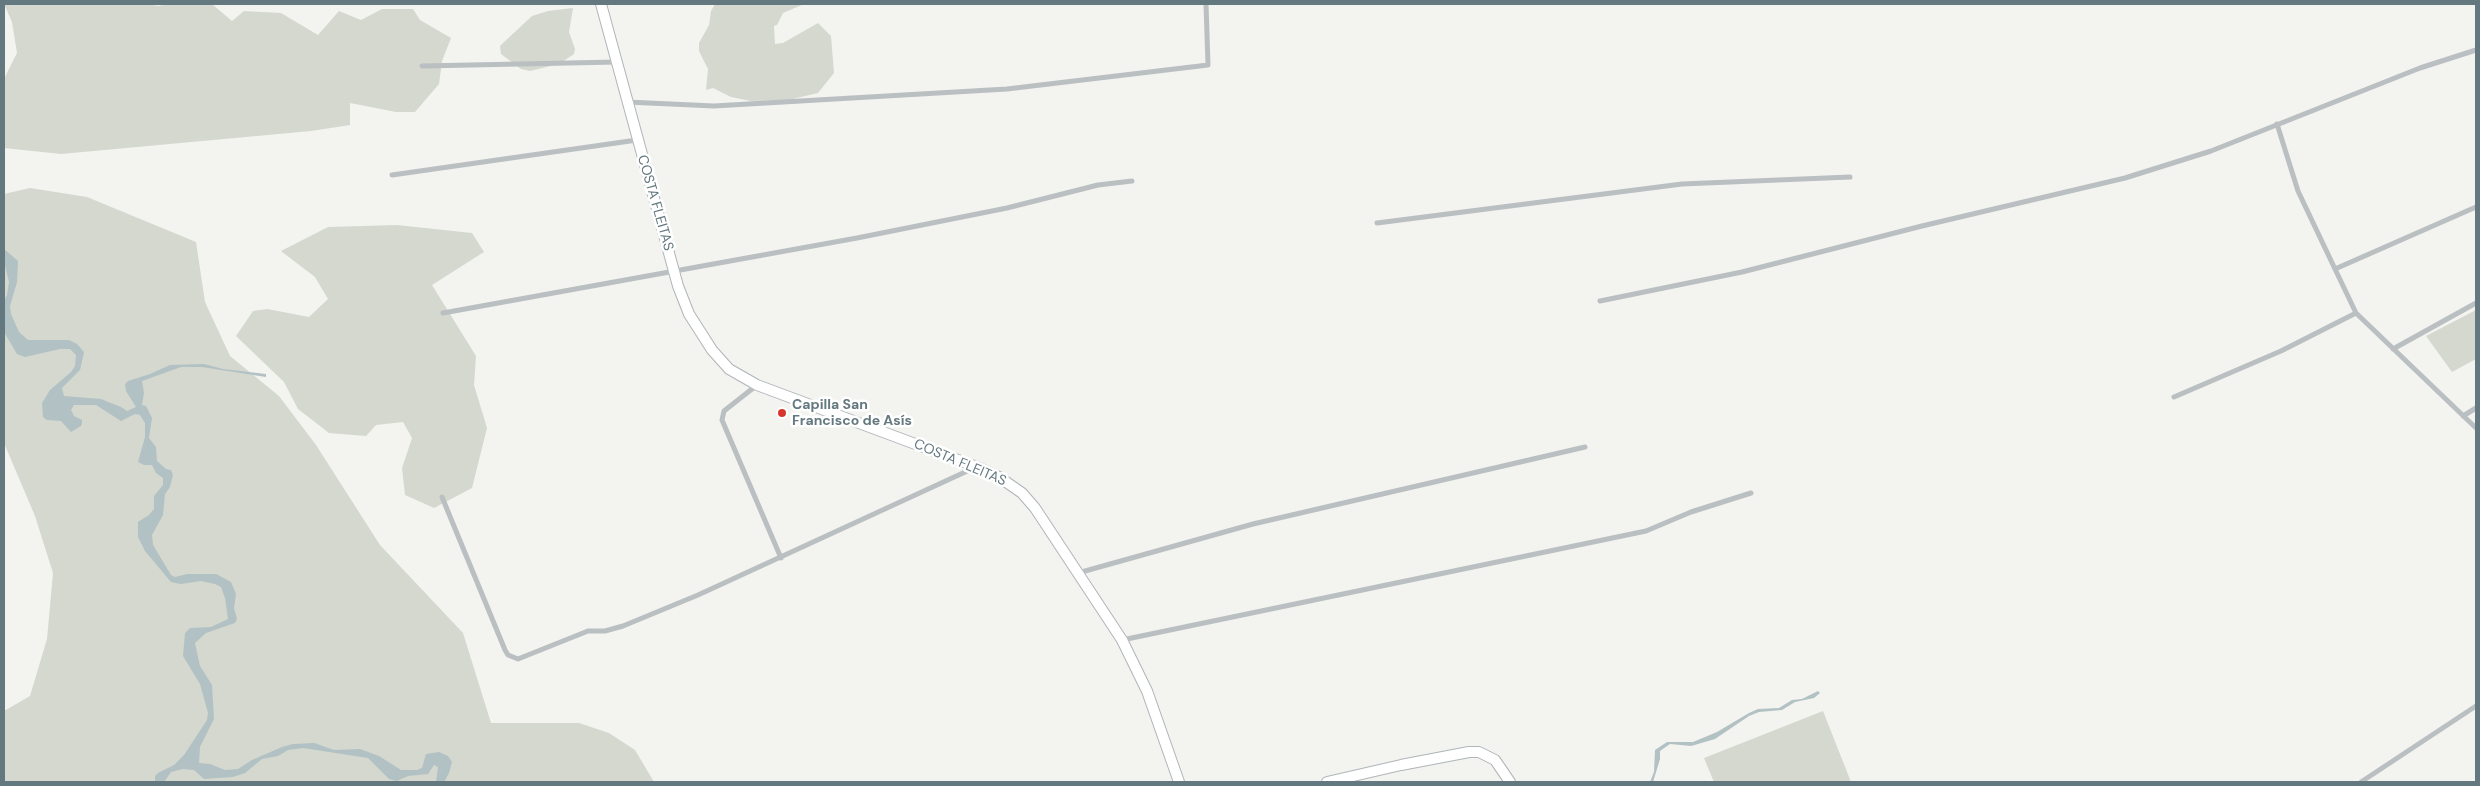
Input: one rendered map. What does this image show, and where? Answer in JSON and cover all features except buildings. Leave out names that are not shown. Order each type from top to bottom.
[{"type":"main road","name":"COSTA FLEITAS","points":[[601,4],[674,270],[689,314],[712,350],[728,369],[757,384],[977,467],[1011,484],[1026,497],[1122,640],[1147,691],[1179,782]]},
{"type":"main road","points":[[1327,782],[1420,761],[1474,752],[1488,755],[1495,760],[1510,782]]},
{"type":"street","points":[[628,102],[714,106],[987,91],[1208,65],[1206,4]]},
{"type":"street","points":[[1600,301],[1742,272],[1922,226],[2125,178],[2211,151],[2420,68],[2476,50]]},
{"type":"street","points":[[422,66],[616,62]]},
{"type":"street","points":[[2277,124],[2298,191],[2356,313],[2476,428]]},
{"type":"street","points":[[392,174],[637,140]]},
{"type":"street","points":[[1377,224],[1682,184],[1850,177]]},
{"type":"street","points":[[443,313],[857,238],[1007,208],[1098,185],[1132,181]]},
{"type":"street","points":[[2335,269],[2476,207]]},
{"type":"street","points":[[2393,349],[2476,303]]},
{"type":"street","points":[[2174,397],[2256,362],[2356,313]]},
{"type":"street","points":[[757,384],[724,411],[722,420],[781,558]]},
{"type":"street","points":[[2464,416],[2476,408]]},
{"type":"street","points":[[1078,573],[1253,524],[1585,447]]},
{"type":"street","points":[[442,497],[505,650],[508,655],[518,659],[588,631],[604,631],[623,626],[781,558],[977,467]]},
{"type":"street","points":[[1122,640],[1646,531],[1691,512],[1750,493]]},
{"type":"street","points":[[2361,782],[2476,706]]},
{"type":"shaded area","points":[[4,4],[149,4],[158,6],[171,4],[212,4],[232,21],[244,11],[281,13],[318,35],[339,11],[361,20],[382,9],[413,9],[420,20],[451,38],[442,61],[439,84],[415,112],[396,112],[350,103],[350,125],[311,131],[61,154],[4,148],[4,79],[17,53],[12,22]]},
{"type":"shaded area","points":[[715,4],[804,4],[783,13],[777,25],[774,26],[775,44],[783,43],[818,23],[831,36],[834,73],[818,93],[788,100],[751,101],[731,97],[713,88],[706,90],[708,69],[699,51],[699,43],[709,25],[711,11]]},
{"type":"shaded area","points":[[573,8],[569,32],[575,49],[574,54],[559,64],[530,71],[521,69],[501,54],[500,46],[532,16],[548,11]]},
{"type":"shaded area","points":[[30,188],[87,197],[196,242],[205,302],[230,356],[279,396],[316,445],[380,545],[463,633],[491,723],[579,723],[609,733],[635,750],[654,782],[4,782],[4,711],[30,696],[47,639],[53,573],[35,516],[4,443],[4,194]]},
{"type":"shaded area","points":[[397,225],[472,233],[484,252],[432,285],[476,356],[474,385],[487,428],[472,488],[434,508],[405,495],[402,468],[412,438],[403,422],[376,425],[366,436],[329,433],[298,409],[284,382],[236,336],[253,311],[267,309],[309,317],[328,299],[315,277],[281,251],[328,227]]},
{"type":"shaded area","points":[[4,249],[18,261],[17,282],[10,306],[11,314],[19,332],[28,340],[69,340],[77,344],[84,352],[80,370],[62,388],[64,396],[101,399],[127,411],[136,407],[126,391],[125,384],[128,381],[170,365],[204,364],[223,369],[266,374],[266,377],[202,367],[181,367],[142,381],[144,393],[142,405],[146,406],[152,418],[149,438],[156,447],[157,461],[166,469],[171,470],[173,475],[170,487],[165,494],[163,515],[152,535],[153,545],[171,575],[175,577],[187,574],[216,574],[231,582],[236,594],[234,608],[237,619],[235,623],[206,633],[195,643],[200,666],[212,685],[214,719],[200,747],[199,763],[210,764],[225,770],[238,769],[252,760],[282,747],[293,744],[314,743],[334,750],[360,749],[379,756],[401,770],[417,770],[422,768],[426,754],[439,752],[448,756],[452,762],[444,782],[436,782],[438,767],[434,765],[428,774],[408,776],[397,781],[389,779],[368,758],[303,748],[288,750],[278,756],[262,759],[245,773],[233,777],[204,779],[194,770],[183,769],[171,772],[164,782],[155,782],[155,776],[158,773],[174,765],[184,755],[207,720],[208,713],[200,684],[183,656],[185,633],[190,628],[211,627],[228,619],[225,598],[221,587],[215,584],[201,581],[181,584],[171,582],[145,551],[138,537],[138,522],[149,515],[154,509],[154,496],[163,485],[163,478],[156,473],[152,465],[144,465],[138,462],[145,437],[145,423],[140,415],[135,414],[121,421],[96,405],[74,405],[71,410],[74,416],[82,420],[82,423],[81,426],[71,432],[61,421],[47,420],[43,417],[42,403],[50,390],[71,372],[75,366],[76,355],[70,349],[60,349],[25,357],[17,354],[4,332],[4,301],[9,282],[4,261]]},
{"type":"shaded area","points":[[2476,310],[2476,359],[2452,372],[2426,336]]},
{"type":"shaded area","points":[[1818,691],[1820,693],[1814,698],[1795,702],[1782,710],[1759,712],[1749,716],[1715,739],[1691,746],[1670,744],[1660,751],[1660,759],[1653,782],[1650,782],[1654,772],[1655,750],[1667,742],[1693,742],[1717,732],[1758,709],[1779,708],[1792,700],[1802,699]]},
{"type":"shaded area","points":[[1823,711],[1851,782],[1714,782],[1704,758]]},
{"type":"place","name":"Capilla San Francisco de Asís","points":[[782,413]]}]
